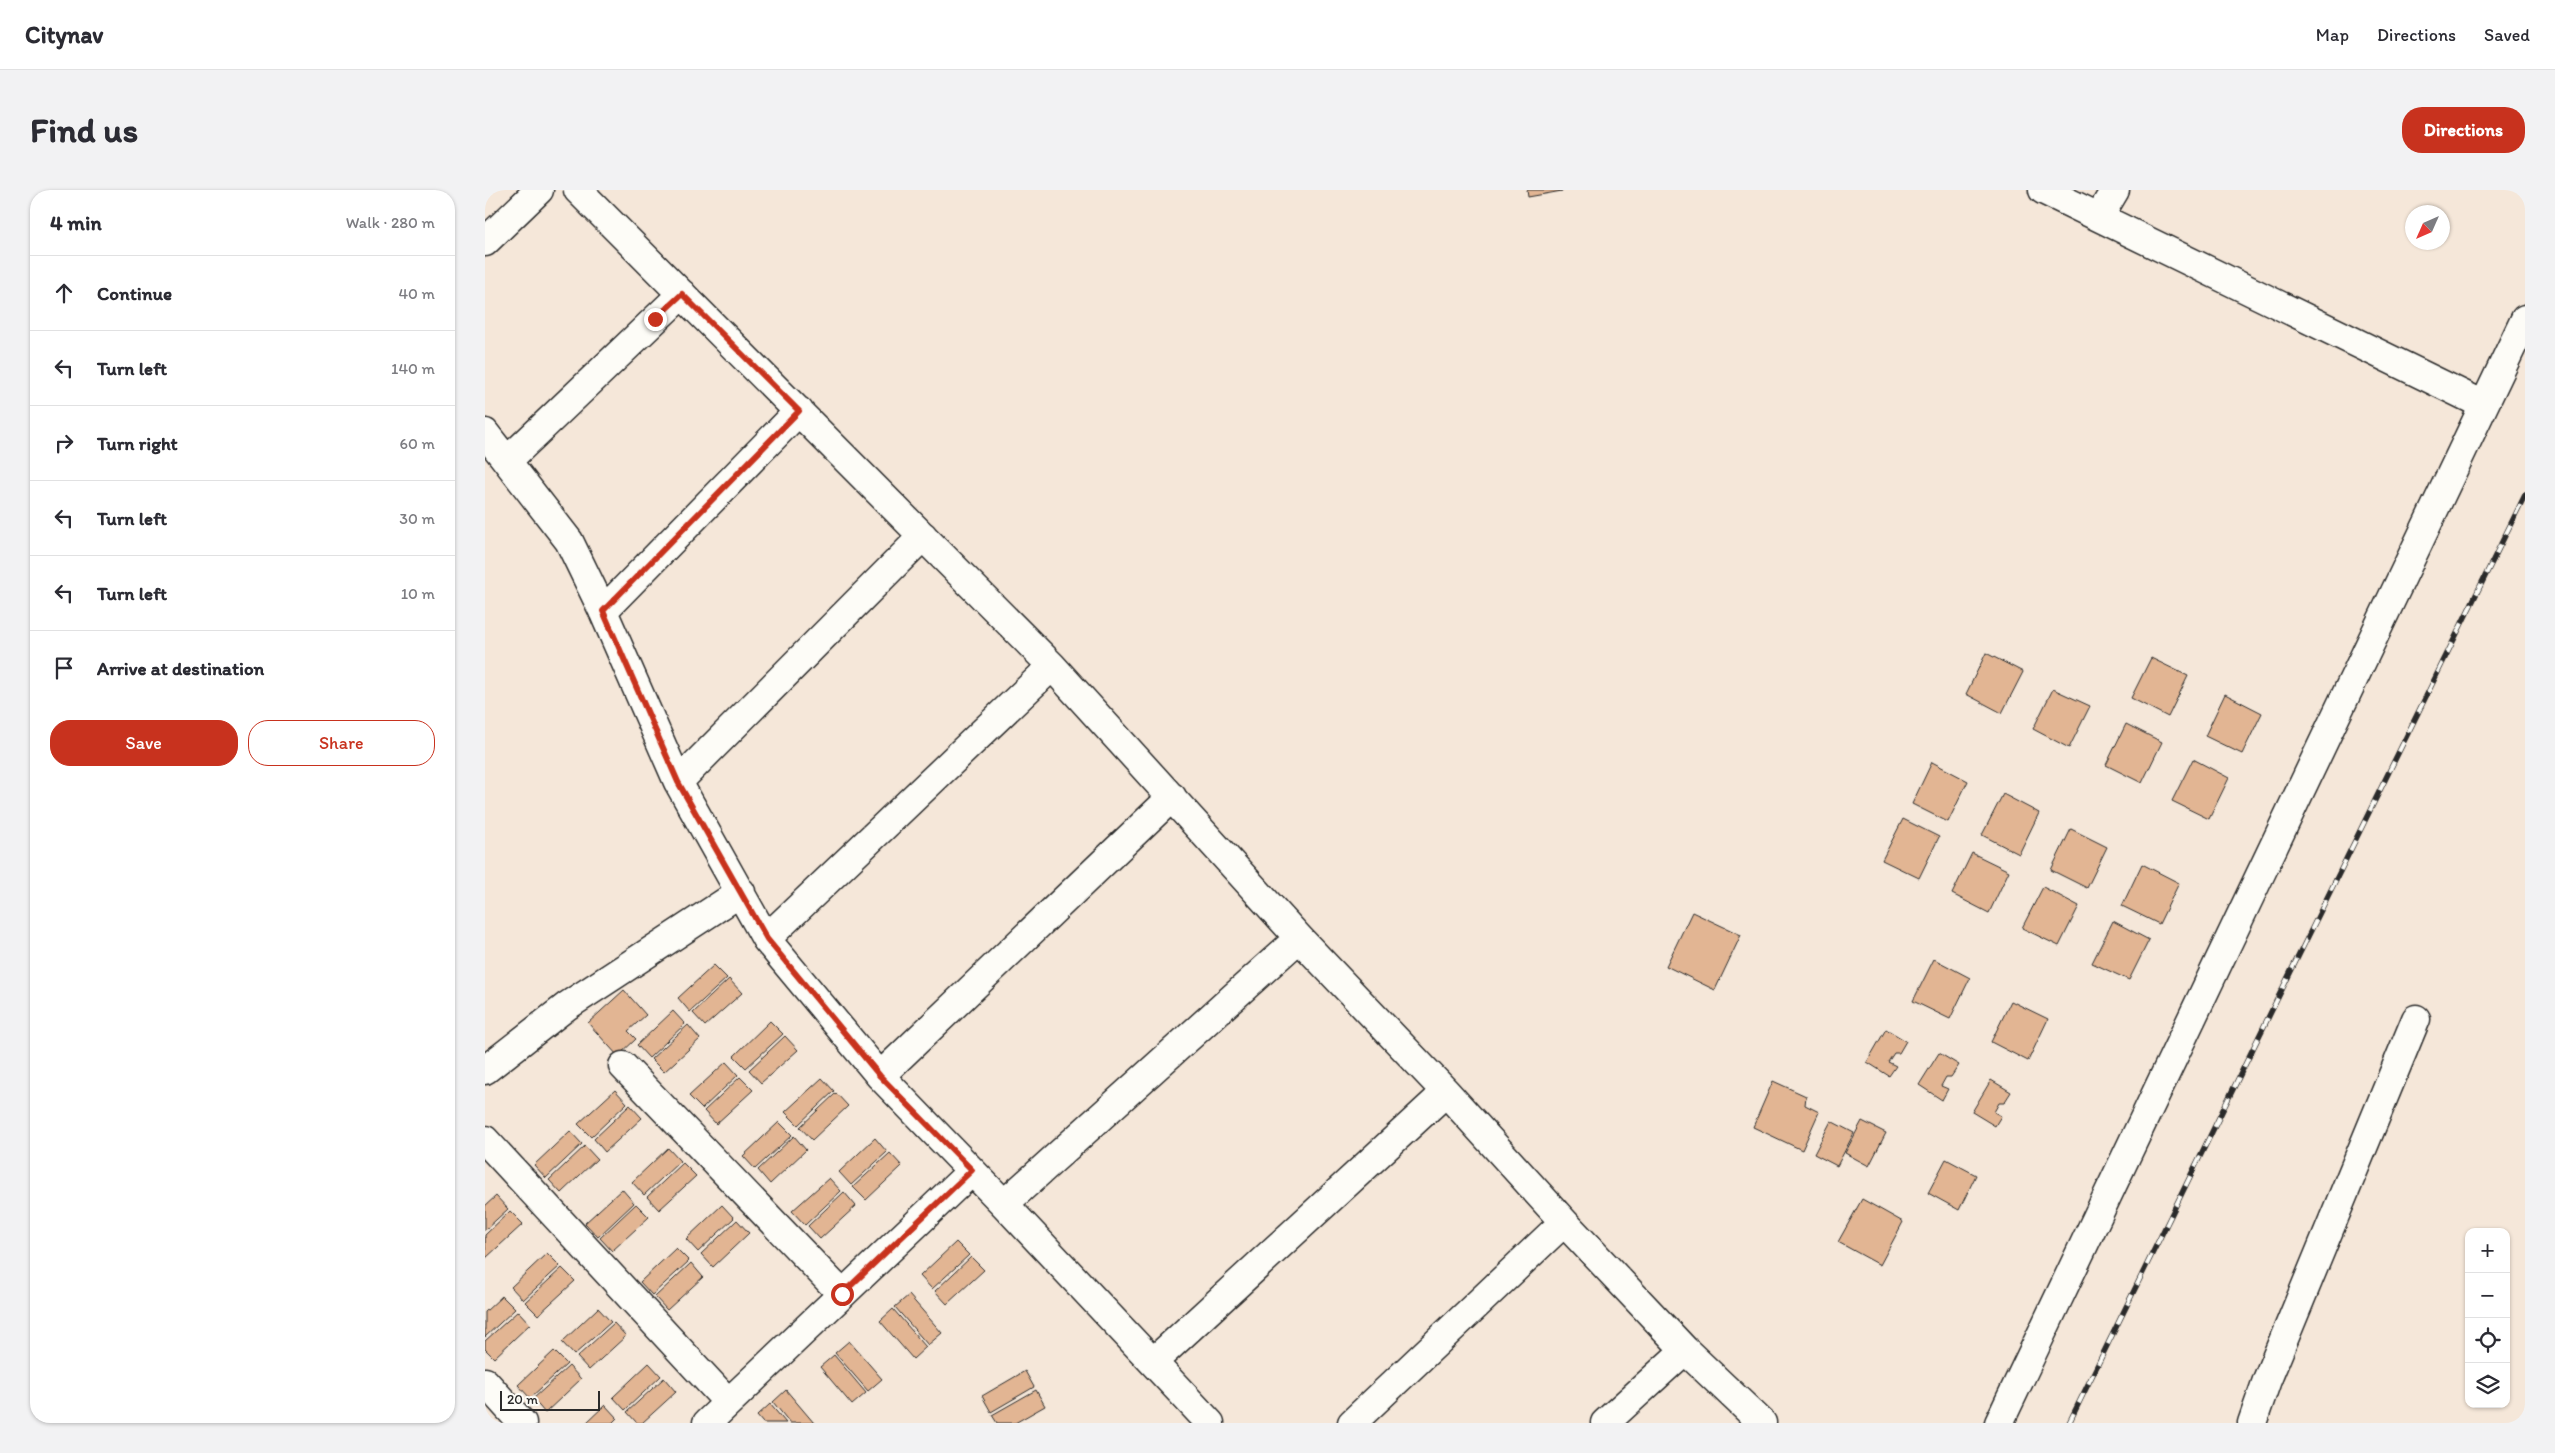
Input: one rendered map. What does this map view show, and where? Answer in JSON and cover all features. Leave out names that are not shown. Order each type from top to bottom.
[{"type":"street","points":[[485,242],[539,190]]},
{"type":"street","points":[[578,190],[1052,666],[1299,938],[1446,1092],[1563,1222],[1685,1350],[1762,1423]]},
{"type":"street","points":[[2043,190],[2484,405]]},
{"type":"street","points":[[2099,217],[2115,190]]},
{"type":"street","points":[[507,461],[682,294]]},
{"type":"street","points":[[1999,1423],[2525,319]]},
{"type":"street","points":[[603,611],[799,411]]},
{"type":"street","points":[[485,433],[569,542],[603,611],[678,782],[767,939],[880,1076],[972,1170],[1210,1423]]},
{"type":"street","points":[[678,782],[923,536]]},
{"type":"street","points":[[767,939],[1052,666]]},
{"type":"street","points":[[880,1076],[1172,797]]},
{"type":"street","points":[[485,1070],[567,1006],[741,892]]},
{"type":"street","points":[[1004,1204],[1299,938]]},
{"type":"street","points":[[2253,1423],[2267,1380],[2416,1019]]},
{"type":"street","points":[[623,1066],[842,1294]]},
{"type":"street","points":[[1153,1362],[1446,1092]]},
{"type":"street","points":[[485,1140],[728,1402]]},
{"type":"street","points":[[707,1423],[972,1170]]},
{"type":"street","points":[[1352,1423],[1563,1222]]},
{"type":"street","points":[[1605,1423],[1685,1350]]},
{"type":"street","points":[[485,1382],[522,1423]]},
{"type":"building","points":[[1527,190],[1562,190],[1562,191],[1528,197]]},
{"type":"building","points":[[1986,653],[2023,672],[2002,713],[1966,694]]},
{"type":"building","points":[[2151,658],[2188,676],[2168,717],[2131,698]]},
{"type":"building","points":[[2053,689],[2090,706],[2069,748],[2033,729]]},
{"type":"building","points":[[2225,694],[2262,713],[2242,754],[2205,736]]},
{"type":"building","points":[[2126,724],[2162,742],[2142,783],[2106,765]]},
{"type":"building","points":[[2193,759],[2229,778],[2209,819],[2172,801]]},
{"type":"building","points":[[1932,762],[1968,781],[1948,822],[1912,804]]},
{"type":"building","points":[[2003,794],[2039,813],[2019,854],[1982,835]]},
{"type":"building","points":[[1903,819],[1939,837],[1919,878],[1882,860]]},
{"type":"building","points":[[2071,829],[2107,847],[2087,888],[2051,870]]},
{"type":"building","points":[[1972,853],[2009,871],[1989,913],[1952,894]]},
{"type":"building","points":[[2142,864],[2179,883],[2159,924],[2122,906]]},
{"type":"building","points":[[2043,887],[2079,906],[2059,946],[2022,928]]},
{"type":"building","points":[[1692,912],[1741,935],[1715,990],[1666,966]]},
{"type":"building","points":[[2113,921],[2149,940],[2129,980],[2092,963]]},
{"type":"building","points":[[1934,959],[1970,978],[1950,1019],[1913,1001]]},
{"type":"building","points":[[714,965],[727,978],[690,1012],[678,998]]},
{"type":"building","points":[[729,979],[742,993],[705,1026],[693,1013]]},
{"type":"building","points":[[624,990],[646,1015],[628,1031],[636,1039],[618,1056],[588,1023]]},
{"type":"building","points":[[2011,1001],[2048,1019],[2028,1061],[1991,1042]]},
{"type":"building","points":[[673,1011],[685,1024],[649,1058],[637,1045]]},
{"type":"building","points":[[770,1021],[783,1034],[746,1068],[734,1056]]},
{"type":"building","points":[[688,1025],[700,1039],[664,1072],[651,1059]]},
{"type":"building","points":[[1886,1029],[1906,1041],[1899,1053],[1894,1053],[1888,1062],[1896,1066],[1889,1076],[1867,1062]]},
{"type":"building","points":[[785,1036],[798,1050],[761,1083],[749,1070]]},
{"type":"building","points":[[1939,1053],[1959,1065],[1951,1077],[1946,1077],[1941,1086],[1948,1089],[1942,1100],[1919,1085]]},
{"type":"building","points":[[726,1062],[738,1075],[702,1109],[689,1096]]},
{"type":"building","points":[[740,1077],[753,1090],[716,1124],[704,1111]]},
{"type":"building","points":[[822,1078],[834,1091],[798,1125],[785,1112]]},
{"type":"building","points":[[1991,1080],[2011,1092],[2004,1103],[1999,1103],[1994,1112],[2001,1116],[1995,1126],[1972,1112]]},
{"type":"building","points":[[1773,1081],[1806,1096],[1805,1105],[1819,1112],[1802,1150],[1753,1127]]},
{"type":"building","points":[[615,1090],[627,1103],[591,1137],[578,1124]]},
{"type":"building","points":[[836,1093],[848,1106],[812,1140],[800,1127]]},
{"type":"building","points":[[630,1105],[642,1118],[605,1152],[594,1139]]},
{"type":"building","points":[[1831,1121],[1854,1133],[1837,1166],[1814,1154]]},
{"type":"building","points":[[1862,1121],[1886,1133],[1869,1166],[1845,1153]]},
{"type":"building","points":[[779,1122],[792,1135],[755,1169],[743,1156]]},
{"type":"building","points":[[570,1131],[582,1144],[546,1178],[534,1165]]},
{"type":"building","points":[[794,1136],[806,1150],[770,1184],[758,1170]]},
{"type":"building","points":[[875,1138],[887,1152],[851,1185],[839,1172]]},
{"type":"building","points":[[585,1146],[597,1159],[561,1193],[549,1180]]},
{"type":"building","points":[[668,1148],[680,1161],[644,1195],[632,1182]]},
{"type":"building","points":[[890,1153],[902,1166],[866,1200],[853,1187]]},
{"type":"building","points":[[1946,1159],[1976,1175],[1959,1210],[1928,1193]]},
{"type":"building","points":[[683,1163],[696,1176],[659,1210],[647,1197]]},
{"type":"building","points":[[829,1178],[841,1191],[805,1225],[792,1211]]},
{"type":"building","points":[[622,1189],[634,1203],[598,1237],[585,1223]]},
{"type":"building","points":[[844,1192],[856,1206],[820,1239],[808,1226]]},
{"type":"building","points":[[496,1196],[508,1209],[485,1230],[485,1206]]},
{"type":"building","points":[[1862,1199],[1903,1222],[1880,1265],[1838,1242]]},
{"type":"building","points":[[636,1204],[649,1217],[612,1251],[600,1238]]},
{"type":"building","points":[[722,1205],[734,1218],[698,1252],[686,1239]]},
{"type":"building","points":[[510,1211],[523,1224],[486,1258],[485,1235]]},
{"type":"building","points":[[737,1220],[749,1233],[713,1267],[701,1254]]},
{"type":"building","points":[[956,1242],[969,1255],[932,1289],[920,1276]]},
{"type":"building","points":[[676,1248],[689,1261],[652,1295],[640,1282]]},
{"type":"building","points":[[547,1253],[560,1266],[523,1300],[511,1287]]},
{"type":"building","points":[[971,1257],[984,1270],[947,1304],[935,1291]]},
{"type":"building","points":[[691,1263],[703,1277],[667,1310],[655,1297]]},
{"type":"building","points":[[562,1268],[575,1281],[538,1315],[525,1302]]},
{"type":"building","points":[[909,1295],[942,1333],[928,1345],[895,1307]]},
{"type":"building","points":[[502,1296],[515,1309],[485,1337],[485,1312]]},
{"type":"building","points":[[598,1308],[611,1322],[574,1355],[562,1342]]},
{"type":"building","points":[[893,1309],[926,1347],[913,1359],[880,1321]]},
{"type":"building","points":[[518,1311],[530,1324],[494,1358],[485,1349],[485,1341]]},
{"type":"building","points":[[614,1323],[626,1336],[589,1370],[577,1357]]},
{"type":"building","points":[[849,1341],[882,1379],[868,1391],[835,1353]]},
{"type":"building","points":[[554,1351],[567,1364],[530,1398],[518,1385]]},
{"type":"building","points":[[834,1355],[866,1393],[852,1405],[820,1367]]},
{"type":"building","points":[[649,1363],[661,1376],[625,1410],[613,1397]]},
{"type":"building","points":[[569,1366],[581,1379],[545,1413],[533,1399]]},
{"type":"building","points":[[1025,1371],[1034,1387],[991,1412],[982,1396]]},
{"type":"building","points":[[664,1378],[676,1392],[642,1423],[637,1423],[627,1412]]},
{"type":"building","points":[[786,1390],[814,1423],[790,1423],[773,1402]]},
{"type":"building","points":[[1036,1390],[1045,1406],[1015,1423],[997,1423],[992,1415]]},
{"type":"building","points":[[770,1404],[786,1423],[763,1423],[757,1416]]},
{"type":"building","points":[[605,1405],[617,1418],[612,1423],[586,1423]]},
{"type":"railway","points":[[2069,1423],[2525,495]]},
{"type":"route","points":[[655,319],[682,294],[799,411],[603,611],[678,782],[767,939],[880,1076],[972,1170],[842,1294]]}]
